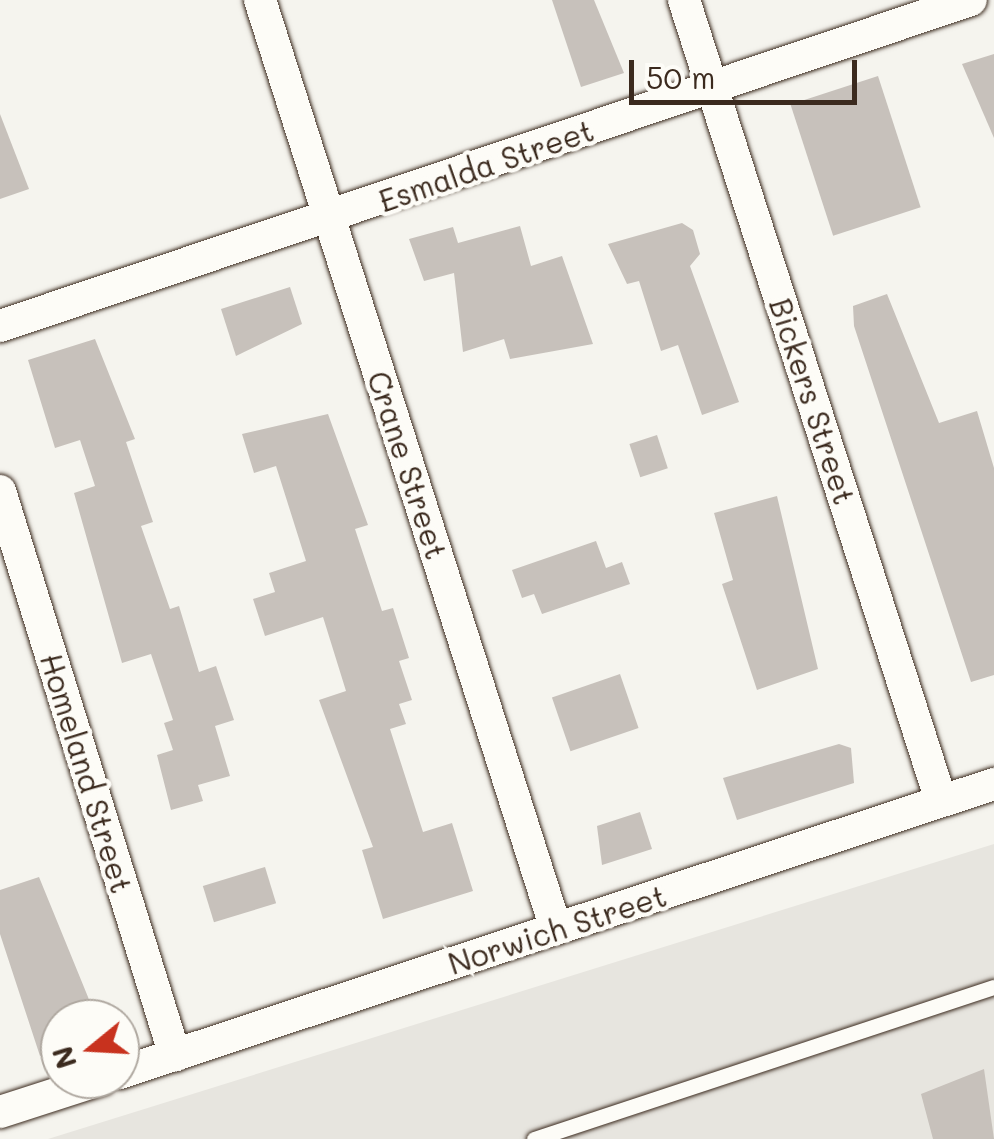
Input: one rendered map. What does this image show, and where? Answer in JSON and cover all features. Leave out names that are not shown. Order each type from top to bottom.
[{"type":"street","name":"Crane Street","points":[[260,0],[556,929]]},
{"type":"street","name":"Bickers Street","points":[[684,0],[941,801]]},
{"type":"street","name":"Esmalda Street","points":[[0,326],[971,0]]},
{"type":"street","name":"Homeland Street","points":[[0,492],[174,1056]]},
{"type":"street","name":"Norwich Street","points":[[140,1067],[994,784]]},
{"type":"street","points":[[0,1112],[40,1099]]},
{"type":"lane","points":[[534,1139],[994,987]]},
{"type":"shaded area","points":[[994,844],[994,1139],[48,1139]]},
{"type":"building","points":[[552,0],[594,0],[624,73],[581,87]]},
{"type":"building","points":[[994,54],[994,138],[962,64]]},
{"type":"building","points":[[878,76],[921,207],[833,236],[791,104]]},
{"type":"building","points":[[0,114],[29,189],[0,199]]},
{"type":"building","points":[[682,223],[693,230],[700,254],[690,266],[739,402],[702,415],[678,345],[661,351],[639,281],[627,284],[608,244]]},
{"type":"building","points":[[520,226],[531,266],[562,256],[593,344],[510,359],[504,339],[463,352],[454,273],[424,281],[409,239],[453,227],[458,243]]},
{"type":"building","points":[[290,287],[302,324],[236,356],[221,309]]},
{"type":"building","points":[[887,294],[939,423],[977,411],[994,468],[994,675],[971,682],[854,326],[853,306]]},
{"type":"building","points":[[95,339],[135,439],[126,442],[153,522],[141,526],[170,609],[179,606],[199,672],[216,666],[234,720],[215,726],[230,776],[198,785],[203,801],[171,810],[157,755],[173,750],[164,723],[173,720],[151,654],[122,663],[74,493],[95,486],[80,440],[55,448],[28,360]]},
{"type":"building","points":[[328,414],[368,525],[355,529],[382,611],[393,608],[409,658],[399,661],[412,700],[399,704],[406,724],[390,729],[423,832],[452,823],[473,891],[383,919],[362,850],[373,847],[319,700],[346,691],[323,617],[265,636],[253,599],[275,592],[269,573],[306,561],[276,466],[254,473],[242,434]]},
{"type":"building","points":[[657,435],[668,468],[640,477],[629,444]]},
{"type":"building","points":[[777,496],[818,669],[757,690],[722,584],[733,580],[714,513]]},
{"type":"building","points":[[596,541],[606,568],[622,562],[630,584],[542,614],[534,594],[522,598],[512,570]]},
{"type":"building","points":[[620,674],[639,728],[570,751],[552,697]]},
{"type":"building","points":[[839,744],[851,748],[854,783],[737,820],[723,778]]},
{"type":"building","points":[[640,812],[652,849],[602,865],[597,826]]},
{"type":"building","points":[[265,867],[276,903],[214,922],[203,886]]},
{"type":"building","points":[[39,877],[89,999],[40,999],[40,1056],[0,934],[0,890]]},
{"type":"building","points":[[984,1069],[994,1139],[933,1139],[921,1094]]}]
